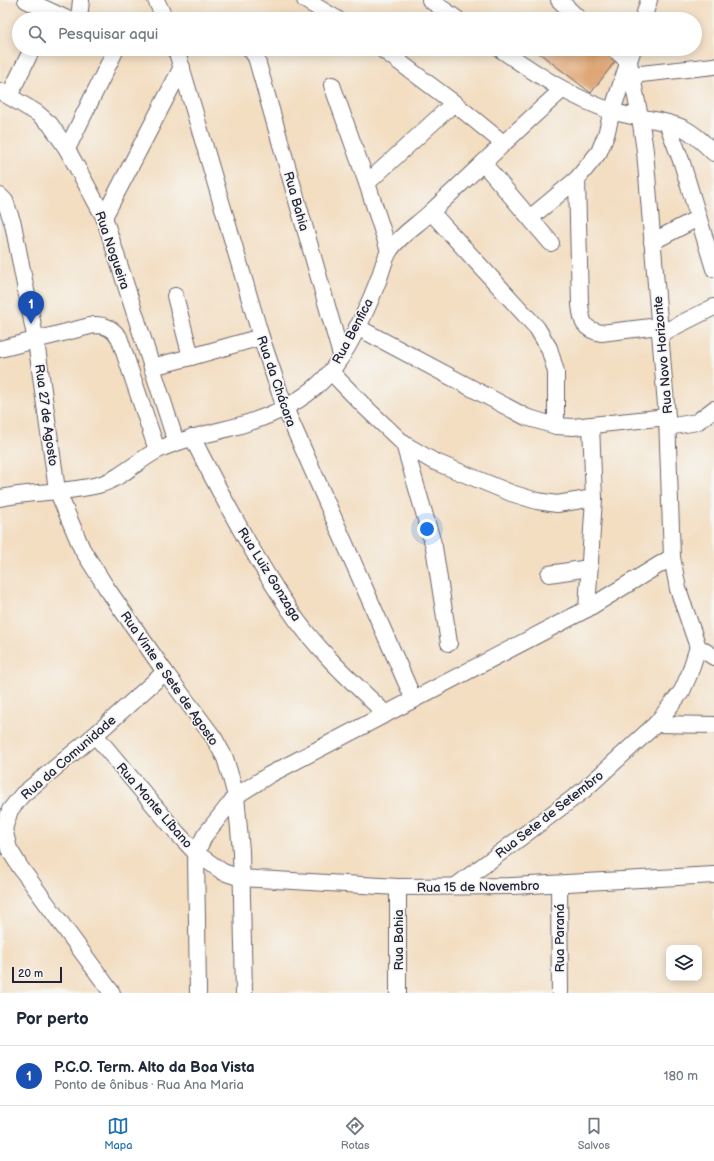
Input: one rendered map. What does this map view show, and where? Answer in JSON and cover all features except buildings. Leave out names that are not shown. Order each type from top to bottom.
[{"type":"street","points":[[26,0],[44,12]]},
{"type":"street","points":[[80,12],[81,0]]},
{"type":"street","points":[[156,0],[162,12]]},
{"type":"street","points":[[305,0],[325,12]]},
{"type":"street","points":[[430,0],[447,12]]},
{"type":"street","points":[[559,0],[572,12]]},
{"type":"street","points":[[645,12],[649,0]]},
{"type":"street","points":[[5,94],[28,56]]},
{"type":"street","points":[[67,148],[113,56]]},
{"type":"street","name":"Rua da Chácara","points":[[178,56],[261,337],[284,408],[414,700]]},
{"type":"street","name":"Rua Bahia","points":[[255,56],[342,355]]},
{"type":"street","points":[[391,56],[503,142]]},
{"type":"street","points":[[511,56],[562,90],[612,112],[667,123],[698,138],[714,153]]},
{"type":"street","points":[[530,218],[577,179],[599,152],[631,62],[714,66]]},
{"type":"street","name":"Rua Novo Horizonte","points":[[631,62],[640,117],[668,422],[673,561],[678,589],[698,647]]},
{"type":"street","points":[[104,217],[182,67]]},
{"type":"street","points":[[332,85],[367,183],[389,251]]},
{"type":"street","name":"Rua Benfica","points":[[0,498],[18,494],[82,488],[100,484],[117,477],[157,450],[192,437],[248,422],[284,408],[320,384],[331,372],[357,327],[378,282],[389,251],[407,232],[431,212],[483,163],[503,142],[562,90]]},
{"type":"street","name":"Rua Nogueira","points":[[5,94],[37,113],[50,124],[67,148],[104,217],[176,442]]},
{"type":"street","points":[[367,183],[454,103]]},
{"type":"street","points":[[667,123],[714,269]]},
{"type":"street","points":[[483,163],[551,243]]},
{"type":"street","points":[[577,179],[580,304],[582,320],[586,327],[592,331],[601,333],[660,330],[714,307]]},
{"type":"street","name":"Rua 27 de Agosto","points":[[0,196],[5,202],[13,224],[36,341],[57,490]]},
{"type":"street","points":[[431,212],[537,328],[549,348],[556,372],[556,426]]},
{"type":"street","points":[[652,242],[698,218]]},
{"type":"street","points":[[175,296],[191,357]]},
{"type":"street","points":[[0,349],[94,325],[104,325],[112,328],[119,337],[157,450]]},
{"type":"street","points":[[357,327],[526,417],[556,426],[697,422],[714,409]]},
{"type":"street","points":[[152,367],[261,337]]},
{"type":"street","points":[[331,372],[404,444],[433,460],[511,493],[537,501],[557,504],[594,498]]},
{"type":"street","points":[[586,608],[594,498],[591,425]]},
{"type":"street","name":"Rua Luiz Gonzaga","points":[[192,437],[221,496],[289,610],[338,669],[386,714]]},
{"type":"street","points":[[404,444],[434,546],[449,643]]},
{"type":"street","name":"Rua Vinte e Sete de Agosto","points":[[57,490],[82,549],[164,672],[214,738],[225,758],[236,796],[241,878],[244,993]]},
{"type":"street","points":[[198,993],[196,853],[205,835],[236,796],[269,775],[414,700],[673,561]]},
{"type":"street","points":[[549,574],[590,568]]},
{"type":"street","points":[[656,724],[682,691],[698,647],[714,657]]},
{"type":"street","name":"Rua da Comunidade","points":[[112,993],[20,867],[9,849],[2,829],[10,810],[22,795],[95,735],[164,672]]},
{"type":"street","points":[[656,724],[714,724]]},
{"type":"street","name":"Rua Sete de Setembro","points":[[456,886],[584,790],[656,724]]},
{"type":"street","name":"Rua Monte Líbano","points":[[95,735],[178,834],[196,853],[223,872],[241,878]]},
{"type":"street","name":"Rua 15 de Novembro","points":[[241,878],[398,887],[512,886],[714,875]]},
{"type":"street","name":"Rua Paraná","points":[[559,884],[560,993]]},
{"type":"street","name":"Rua Bahia","points":[[398,887],[398,993]]},
{"type":"place","name":"P.C.O. Term. Alto da Boa Vista","points":[[31,324]]}]
